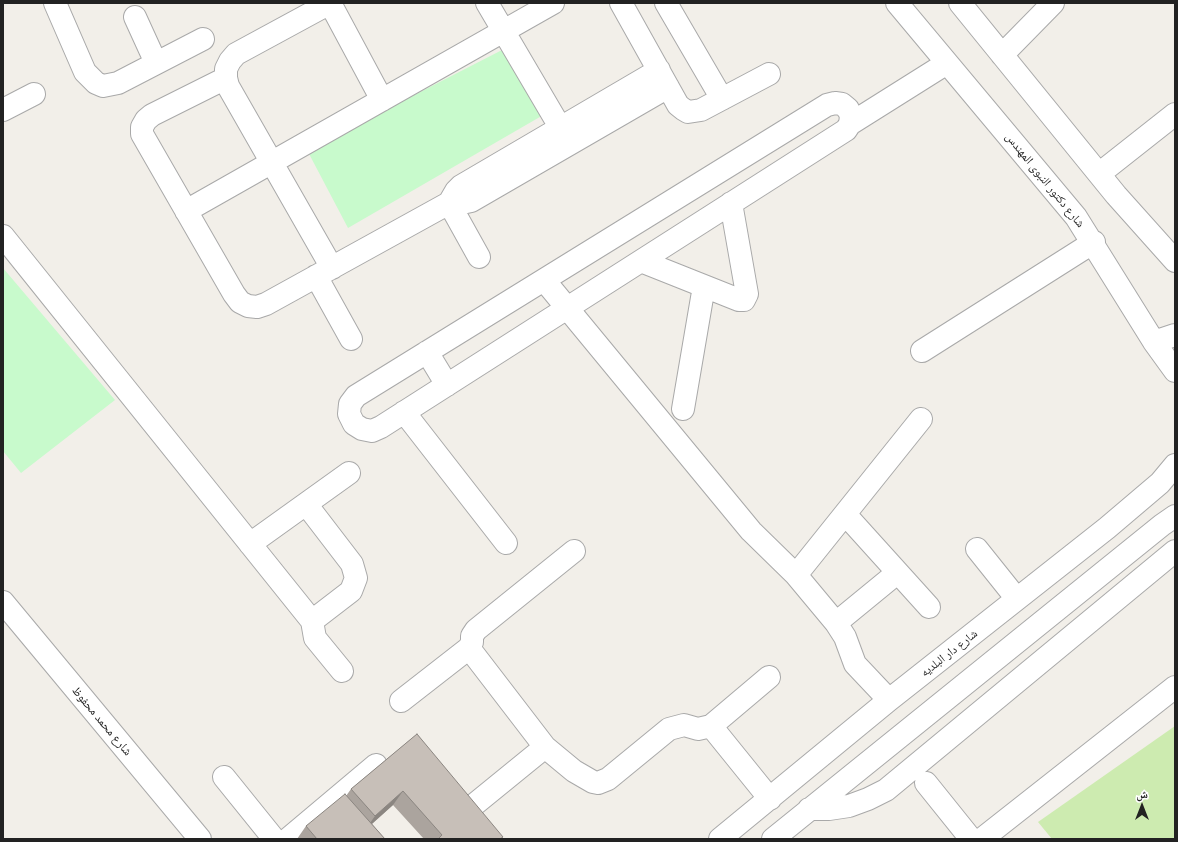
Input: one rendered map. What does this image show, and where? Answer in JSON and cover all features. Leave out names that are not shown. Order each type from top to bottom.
[{"type":"street","points":[[55,3],[85,72],[96,83],[111,86],[203,39]]},
{"type":"street","points":[[351,339],[324,272],[272,162],[228,86],[226,69],[236,54],[316,6],[330,3],[382,100]]},
{"type":"street","points":[[487,3],[565,136]]},
{"type":"street","points":[[186,211],[553,3]]},
{"type":"street","points":[[621,3],[678,105],[688,112],[700,110],[768,74]]},
{"type":"street","points":[[666,3],[722,99]]},
{"type":"street","name":"شارع دكتور النبوى المهندس","points":[[897,3],[1076,217],[1094,242],[1154,342],[1175,371]]},
{"type":"street","points":[[960,3],[1143,227],[1175,261]]},
{"type":"street","points":[[1002,55],[1053,3]]},
{"type":"street","points":[[135,17],[156,63]]},
{"type":"street","points":[[850,124],[851,116],[848,109],[842,104],[834,102],[827,105],[356,396],[350,404],[349,414],[354,424],[362,430],[372,431],[404,412],[846,130],[850,124],[947,63]]},
{"type":"street","points":[[226,78],[152,115],[146,120],[142,127],[142,134],[234,294],[240,302],[248,306],[257,307],[266,304],[449,203],[457,204],[471,201],[565,136],[663,78]]},
{"type":"street","points":[[3,110],[34,94]]},
{"type":"street","points":[[1099,174],[1175,114]]},
{"type":"street","points":[[449,203],[479,257]]},
{"type":"street","points":[[640,261],[739,300],[744,300],[746,297],[731,203]]},
{"type":"street","points":[[3,236],[312,621],[315,638],[342,671]]},
{"type":"street","points":[[922,351],[1094,242]]},
{"type":"street","points":[[544,280],[751,531],[796,575],[836,623],[845,637],[855,664],[889,700]]},
{"type":"street","points":[[683,409],[704,286]]},
{"type":"street","points":[[1154,342],[1175,335]]},
{"type":"street","points":[[427,352],[447,385]]},
{"type":"street","points":[[404,412],[506,543]]},
{"type":"street","points":[[796,575],[922,419]]},
{"type":"street","name":"شارع دار البلديه","points":[[720,839],[889,700],[985,625],[1151,490],[1175,465]]},
{"type":"street","points":[[250,544],[349,473]]},
{"type":"street","points":[[306,504],[352,564],[356,578],[351,591],[312,621]]},
{"type":"street","points":[[845,514],[929,607]]},
{"type":"street","points":[[773,839],[797,832],[809,809],[1175,516]]},
{"type":"street","points":[[977,550],[1017,599]]},
{"type":"street","points":[[809,809],[829,809],[849,806],[886,790],[1175,551]]},
{"type":"street","points":[[401,701],[469,648],[472,642],[472,636],[476,630],[574,552]]},
{"type":"street","points":[[836,623],[897,572]]},
{"type":"street","name":"شارع محمد محفوظ","points":[[3,602],[200,839]]},
{"type":"street","points":[[985,625],[1007,650]]},
{"type":"street","points":[[469,648],[545,747],[574,771],[593,782],[608,779],[669,729],[684,726],[698,729],[711,726],[768,677]]},
{"type":"street","points":[[926,783],[969,837],[1175,687]]},
{"type":"street","points":[[711,726],[770,799]]},
{"type":"street","points":[[475,804],[545,747]]},
{"type":"street","points":[[288,839],[376,765]]},
{"type":"street","points":[[224,777],[274,839]]},
{"type":"green space","points":[[504,49],[545,114],[348,228],[307,150]]},
{"type":"green space","points":[[3,268],[115,400],[21,473],[3,451]]},
{"type":"green space","points":[[1175,726],[1175,839],[1052,839],[1038,822]]},
{"type":"building","points":[[417,734],[503,837],[500,839],[438,839],[442,835],[403,791],[375,816],[351,789]]},
{"type":"building","points":[[345,794],[385,839],[317,839],[306,826]]}]
